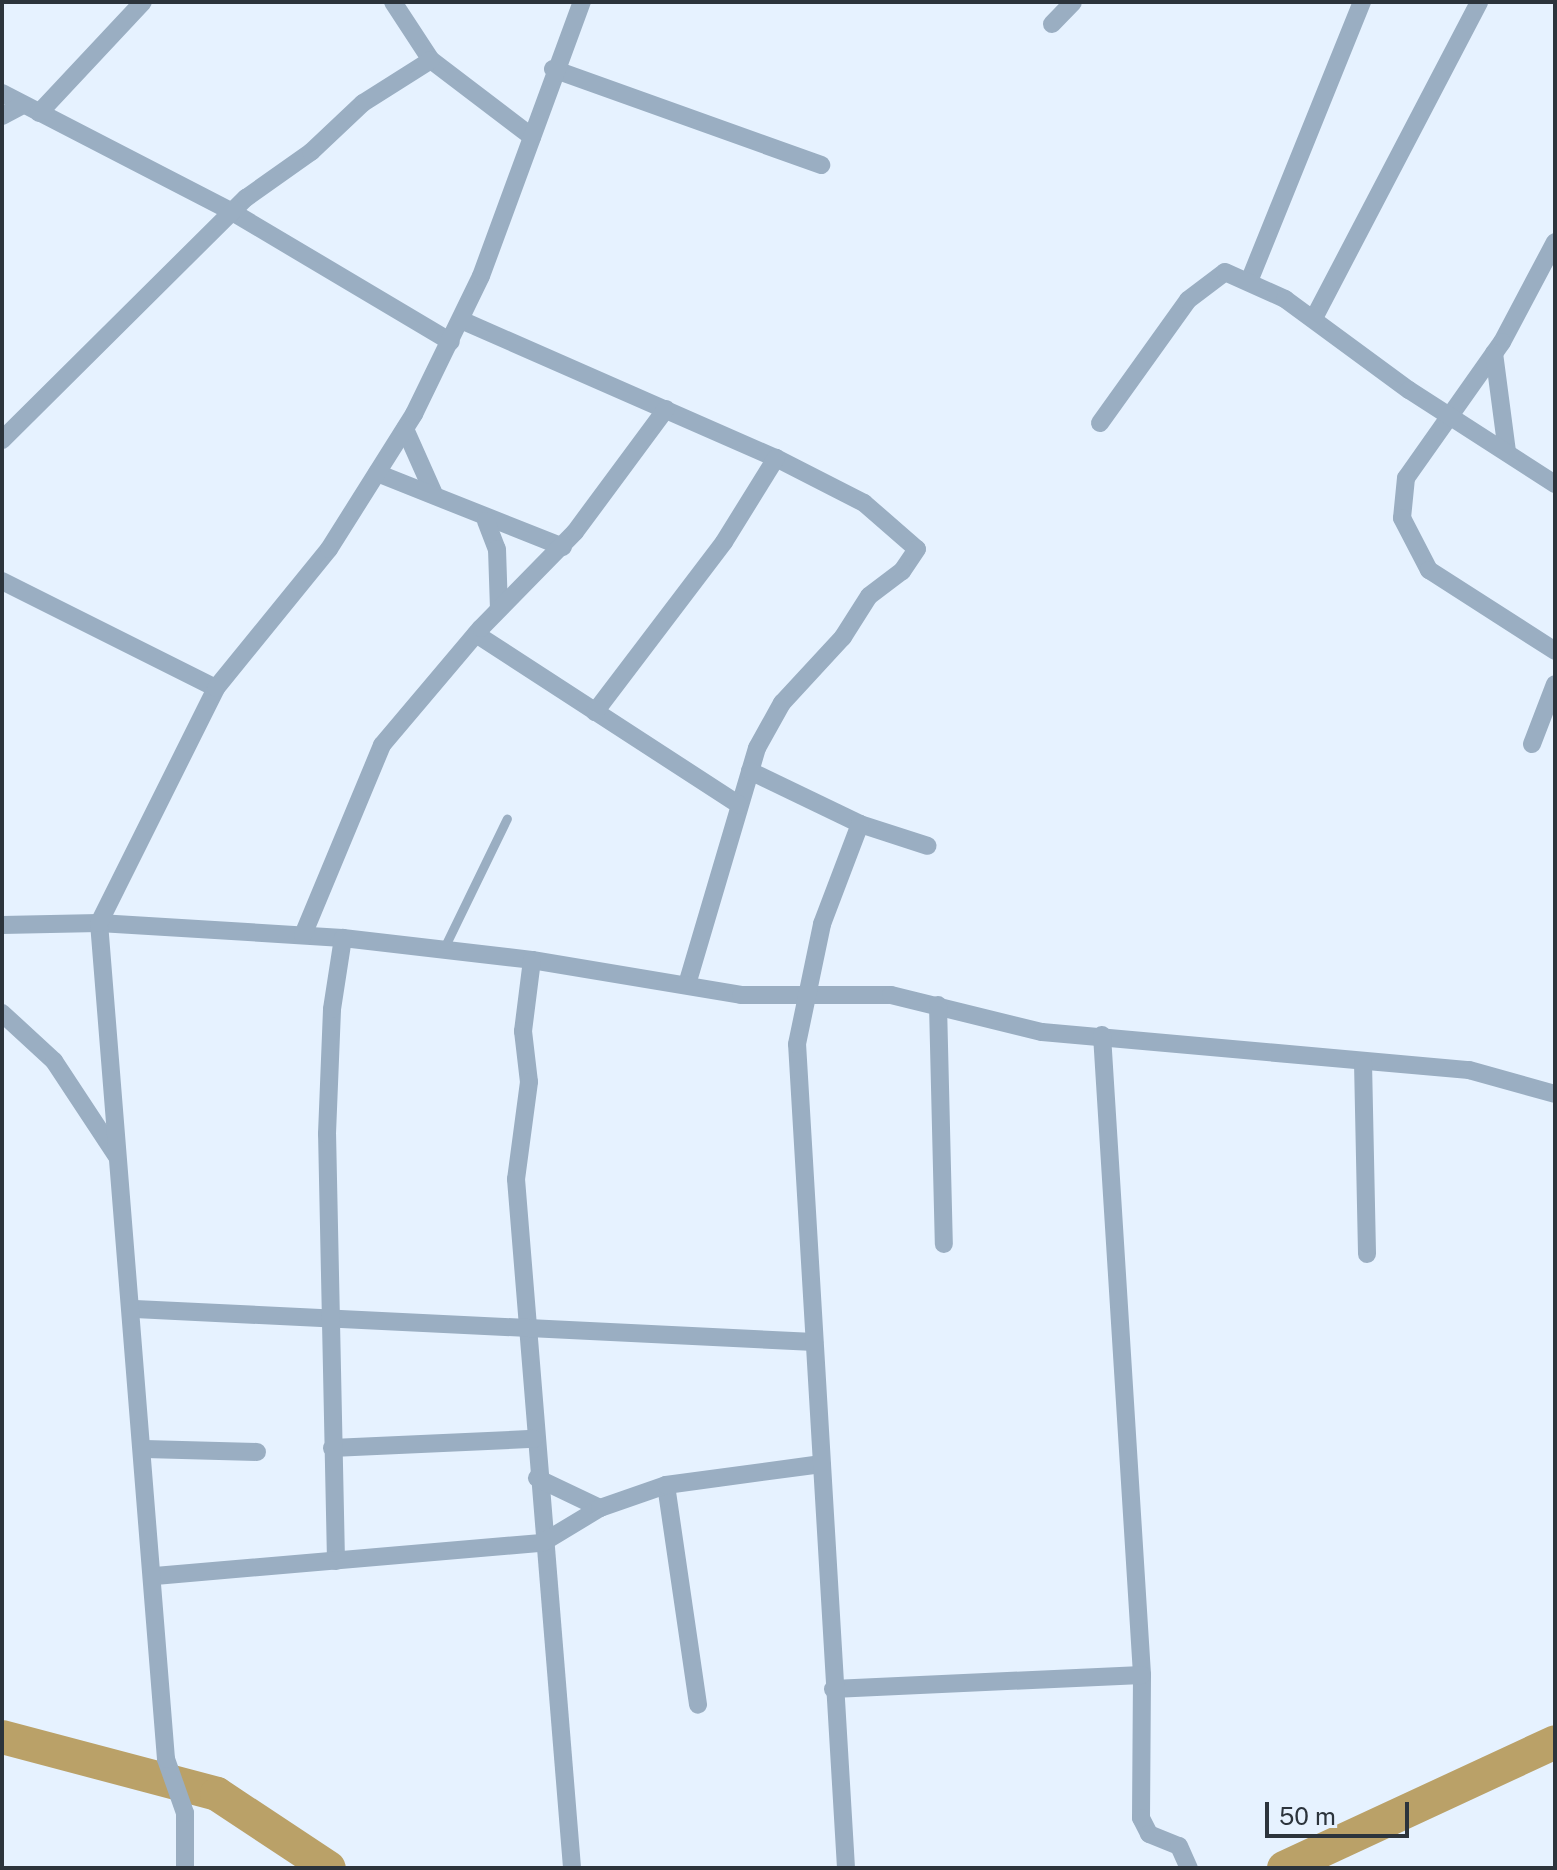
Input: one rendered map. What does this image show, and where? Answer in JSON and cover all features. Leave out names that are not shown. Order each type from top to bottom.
[{"type":"street","points":[[2,116],[31,109],[143,2]]},
{"type":"street","points":[[393,2],[431,60],[532,137]]},
{"type":"street","points":[[185,1868],[185,1813],[166,1759],[135,1309],[99,923],[216,688],[290,601],[377,473],[405,429],[451,342],[532,137],[553,69],[582,2]]},
{"type":"street","points":[[1052,24],[1073,2]]},
{"type":"street","points":[[1250,279],[1362,2]]},
{"type":"street","points":[[1314,318],[1479,2]]},
{"type":"street","points":[[2,440],[234,213],[363,103],[431,60]]},
{"type":"street","points":[[553,69],[821,165]]},
{"type":"street","points":[[2,93],[234,213],[451,342]]},
{"type":"street","points":[[1555,242],[1494,353],[1448,414],[1406,478],[1406,536],[1429,570],[1555,651]]},
{"type":"street","points":[[1100,423],[1204,283],[1225,272],[1250,279],[1314,318],[1448,414],[1555,484]]},
{"type":"street","points":[[461,320],[776,458],[864,503],[917,549],[902,571],[869,596],[843,637],[782,703],[750,771],[687,984]]},
{"type":"street","points":[[1494,353],[1507,452]]},
{"type":"street","points":[[303,935],[382,745],[476,634],[563,547],[666,409]]},
{"type":"street","points":[[405,429],[433,492]]},
{"type":"street","points":[[595,712],[724,542],[776,458]]},
{"type":"street","points":[[377,473],[433,492],[486,521],[563,547]]},
{"type":"street","points":[[486,521],[501,569],[499,609]]},
{"type":"street","points":[[2,581],[216,688]]},
{"type":"street","points":[[476,634],[739,805]]},
{"type":"street","points":[[1532,744],[1555,684]]},
{"type":"street","points":[[750,771],[860,824],[928,846]]},
{"type":"street","points":[[846,1868],[797,1044],[822,924],[860,824]]},
{"type":"street","points":[[2,925],[99,923],[343,938],[532,960],[741,995],[807,995],[847,991],[938,1005],[1042,1032],[1469,1070],[1555,1094]]},
{"type":"street","points":[[336,1561],[328,1320],[327,1134],[343,938]]},
{"type":"street","points":[[532,960],[523,1031],[529,1082],[516,1179],[542,1543],[572,1868]]},
{"type":"street","points":[[938,1005],[944,1244]]},
{"type":"street","points":[[2,1013],[54,1061],[90,1107],[119,1161]]},
{"type":"street","points":[[1102,1035],[1142,1675],[1141,1818],[1149,1834],[1179,1846],[1189,1868]]},
{"type":"street","points":[[1363,1062],[1367,1254]]},
{"type":"street","points":[[135,1309],[525,1331],[814,1342]]},
{"type":"street","points":[[332,1448],[534,1439]]},
{"type":"street","points":[[145,1449],[257,1452]]},
{"type":"street","points":[[155,1576],[542,1543],[600,1508],[666,1485],[822,1464]]},
{"type":"street","points":[[537,1478],[600,1508]]},
{"type":"street","points":[[666,1485],[698,1705]]},
{"type":"street","points":[[833,1689],[1142,1675]]},
{"type":"lane","points":[[444,948],[507,818]]},
{"type":"waterway","points":[[2,1737],[217,1794],[329,1868]]},
{"type":"waterway","points":[[1284,1868],[1555,1742]]}]
